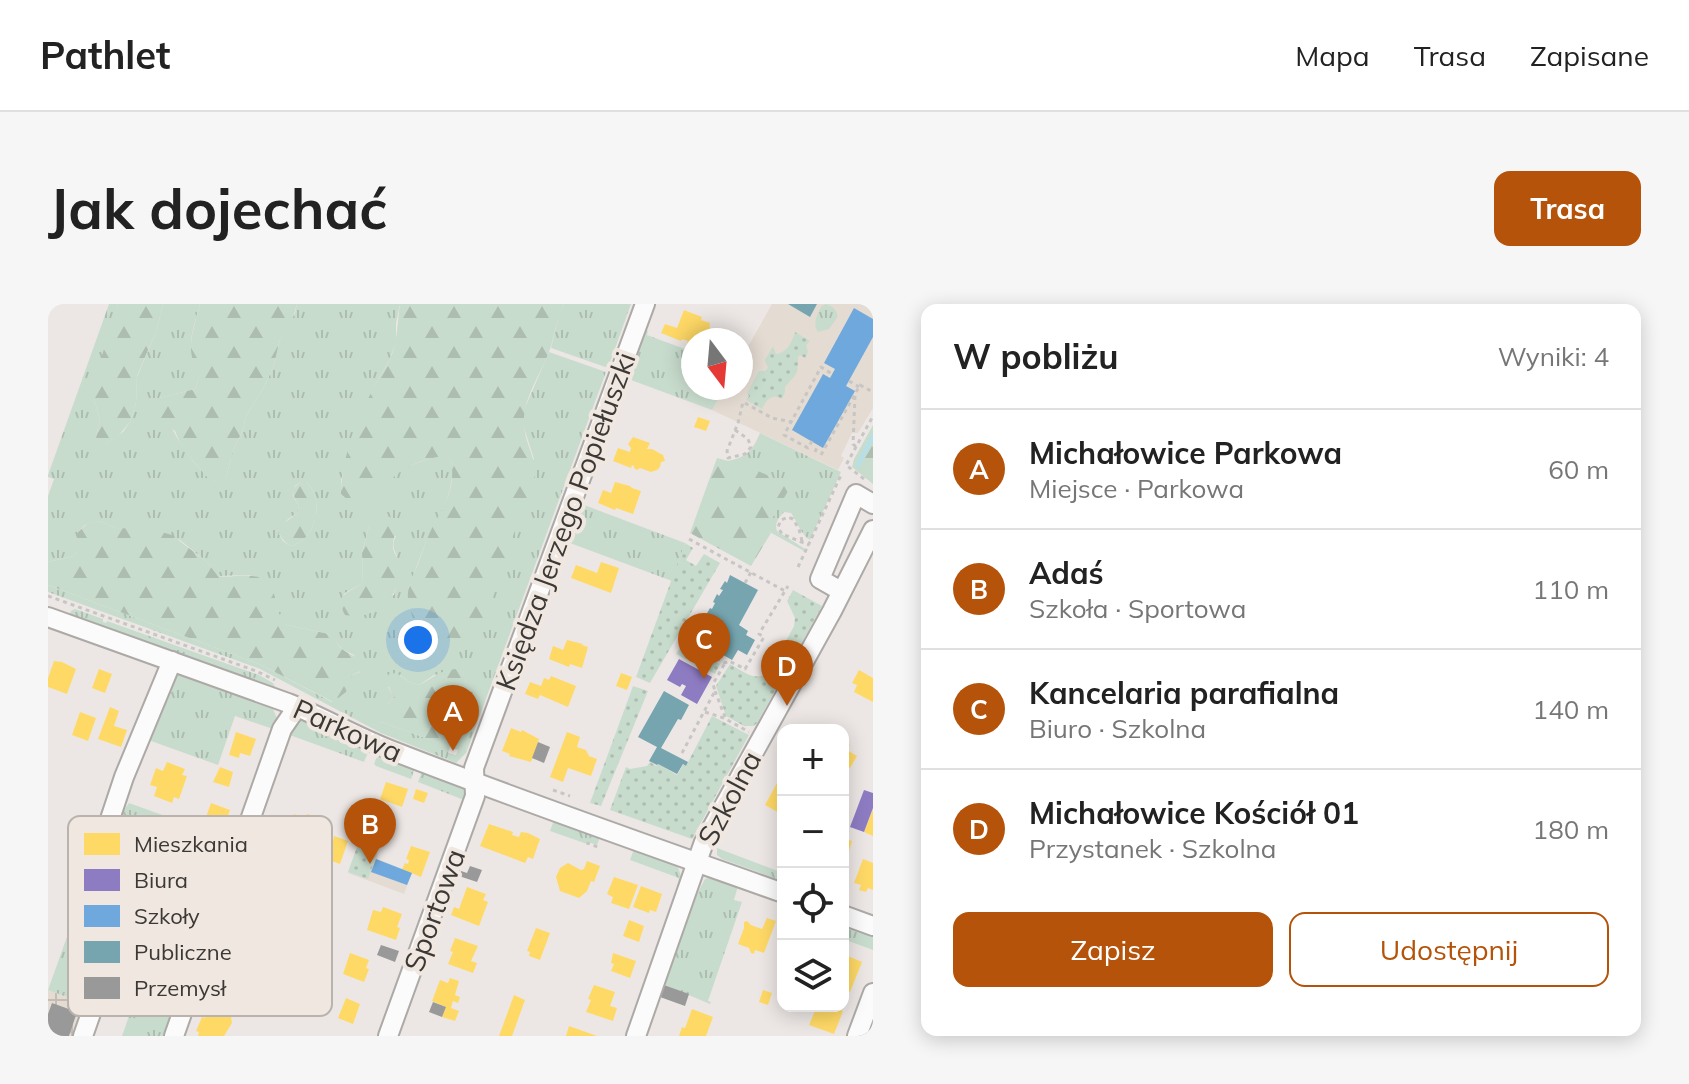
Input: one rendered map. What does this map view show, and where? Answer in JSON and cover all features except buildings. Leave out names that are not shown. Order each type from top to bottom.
[{"type":"street","name":"Księdza Jerzego Popiełuszki","points":[[475,783],[473,770],[477,757],[645,304]]},
{"type":"street","points":[[841,591],[820,579],[856,494],[873,504]]},
{"type":"street","name":"Szkolna","points":[[636,1036],[704,842],[873,530]]},
{"type":"street","name":"Parkowa","points":[[48,617],[297,707],[362,738],[475,783],[777,891]]},
{"type":"street","points":[[111,816],[172,661]]},
{"type":"street","points":[[251,816],[282,729],[297,707]]},
{"type":"street","name":"Sportowa","points":[[388,1036],[472,806],[475,783]]},
{"type":"street","points":[[849,917],[873,926]]},
{"type":"street","points":[[857,1036],[873,993]]},
{"type":"street","points":[[83,1036],[90,1016]]},
{"type":"street","points":[[174,1036],[181,1016]]},
{"type":"path","points":[[812,441],[808,448],[784,435],[821,367],[832,374]]},
{"type":"path","points":[[849,381],[873,392]]},
{"type":"path","points":[[821,455],[859,387]]},
{"type":"path","points":[[855,395],[853,444],[856,447]]},
{"type":"path","points":[[735,430],[748,439],[751,447],[745,454],[728,458],[727,451],[743,402],[772,418],[792,422]]},
{"type":"path","points":[[873,416],[846,465],[873,486]]},
{"type":"path","points":[[815,452],[818,445]]},
{"type":"path","points":[[798,567],[842,473]]},
{"type":"path","points":[[802,541],[793,519],[788,517],[781,520],[778,527],[782,534],[809,545]]},
{"type":"path","points":[[689,539],[785,591]]},
{"type":"path","points":[[723,565],[726,560]]},
{"type":"path","points":[[745,583],[753,572]]},
{"type":"path","points":[[681,640],[725,663],[729,661],[745,669],[764,637],[759,634],[788,586]]},
{"type":"path","points":[[725,663],[713,684],[726,719]]},
{"type":"path","points":[[682,753],[715,691]]},
{"type":"path","points":[[704,712],[726,719],[753,734]]},
{"type":"path","points":[[553,790],[570,796]]},
{"type":"path","points":[[588,845],[600,848]]},
{"type":"shaded area","points":[[772,304],[788,304],[810,316],[817,304],[873,304],[873,408],[858,433],[852,433],[838,470],[712,410],[718,400],[753,400],[753,338]]},
{"type":"shaded area","points":[[358,845],[378,853],[377,859],[412,873],[404,894],[348,873]]},
{"type":"shaded area","points":[[48,990],[68,998],[68,1016],[84,1016],[77,1036],[48,1036]]},
{"type":"green space","points":[[109,304],[118,304],[94,400],[100,419],[96,437],[106,443],[123,432],[130,422],[136,403],[137,377],[157,329],[163,304],[200,304],[191,345],[198,374],[195,389],[159,398],[181,444],[196,465],[215,482],[226,478],[246,416],[264,387],[274,365],[280,339],[297,304],[400,304],[396,342],[350,446],[341,480],[341,494],[374,499],[392,478],[407,467],[434,457],[444,456],[450,460],[452,477],[447,499],[408,589],[534,459],[524,428],[524,410],[549,352],[606,372],[466,753],[456,763],[381,733],[260,669],[48,592],[48,585],[261,665],[332,702],[352,675],[360,672],[354,655],[342,649],[329,634],[287,625],[282,621],[261,578],[249,575],[218,576],[207,562],[180,540],[116,528],[100,521],[85,525],[77,533],[74,556],[48,562],[48,496],[54,479],[48,475]],"holes":[[[306,482],[312,489],[317,509],[306,537],[290,546],[279,534],[287,520],[297,513],[299,506],[293,496],[295,486]],[[369,526],[396,536],[393,546],[399,570],[394,595],[342,610],[345,593],[363,583],[362,553]],[[463,673],[469,702],[466,752],[458,750],[456,755],[448,753],[450,747],[379,721],[383,705],[394,697],[388,687],[400,675],[419,685],[434,675]]]},
{"type":"green space","points":[[118,304],[163,304],[157,329],[137,376],[136,403],[130,422],[119,435],[100,443],[96,437],[100,419],[94,400],[95,378]]},
{"type":"green space","points":[[200,304],[297,304],[292,321],[280,339],[274,365],[264,387],[246,416],[226,478],[221,482],[206,476],[182,448],[175,431],[156,417],[159,398],[195,389],[197,384],[191,344]]},
{"type":"green space","points":[[400,304],[564,304],[548,356],[530,394],[525,413],[526,435],[536,472],[472,650],[429,630],[414,616],[408,600],[411,579],[449,493],[452,479],[450,460],[446,457],[433,458],[410,466],[395,476],[378,495],[363,504],[354,503],[341,494],[344,466],[357,425],[393,353]]},
{"type":"green space","points":[[564,304],[631,304],[608,368],[551,348]]},
{"type":"green space","points":[[826,304],[834,309],[837,318],[829,329],[818,332],[815,326],[818,312]]},
{"type":"green space","points":[[646,330],[647,335],[681,348],[681,399],[631,380]]},
{"type":"green space","points":[[795,332],[810,341],[806,345],[808,352],[805,358],[798,357],[797,371],[785,387],[782,399],[770,398],[762,409],[746,400],[753,400],[753,382],[759,371],[768,368],[765,360],[773,346],[776,354],[783,352]]},
{"type":"green space","points":[[685,400],[718,400],[712,410]]},
{"type":"green space","points":[[873,425],[873,484],[852,467]]},
{"type":"green space","points":[[760,433],[841,472],[810,540],[791,513],[784,512],[778,521],[777,531],[804,551],[766,530],[727,461],[748,452]]},
{"type":"green space","points":[[717,458],[747,466],[791,486],[766,529],[771,533],[751,566],[690,533]]},
{"type":"green space","points":[[301,482],[306,482],[312,489],[317,509],[306,537],[290,546],[279,531],[297,513],[299,506],[294,490]]},
{"type":"green space","points":[[584,505],[685,543],[672,581],[567,544]]},
{"type":"green space","points":[[384,515],[392,518],[398,526],[393,547],[399,562],[397,585],[393,595],[377,610],[356,616],[345,615],[342,598],[363,582],[362,553],[369,526],[375,518]]},
{"type":"green space","points":[[100,521],[116,528],[151,529],[172,535],[207,562],[218,576],[258,577],[274,592],[279,613],[287,625],[329,634],[342,649],[358,659],[363,670],[352,675],[346,692],[333,702],[261,665],[48,585],[48,562],[74,556],[77,533],[87,524]]},
{"type":"green space","points":[[685,543],[693,548],[686,560],[696,566],[704,554],[720,563],[650,683],[636,677]]},
{"type":"green space","points":[[793,590],[822,606],[757,723],[744,726],[726,716],[716,686],[730,664],[755,676],[770,671],[794,626],[795,618],[787,601]]},
{"type":"green space","points":[[75,609],[103,619],[103,622],[259,675],[273,683],[273,692],[68,618]]},
{"type":"green space","points":[[682,645],[720,664],[715,674],[676,654]]},
{"type":"green space","points":[[457,669],[463,673],[468,692],[466,753],[379,721],[373,714],[372,707],[376,702],[387,705],[394,697],[386,681],[389,674],[396,673],[419,685],[441,673]]},
{"type":"green space","points":[[176,674],[273,709],[279,723],[276,730],[235,716],[218,765],[151,741],[149,737]]},
{"type":"green space","points":[[633,686],[648,691],[601,806],[590,803]]},
{"type":"green space","points":[[712,716],[749,735],[692,839],[610,810],[626,767],[647,766],[650,762],[677,775],[683,765],[686,766]]},
{"type":"green space","points":[[302,718],[369,750],[364,762],[287,734],[295,721]]},
{"type":"green space","points":[[378,754],[415,768],[411,779],[376,766]]},
{"type":"green space","points":[[422,771],[464,784],[469,792],[464,800],[418,782]]},
{"type":"green space","points":[[129,803],[165,816],[119,816]]},
{"type":"green space","points":[[554,820],[600,837],[597,845],[550,831]]},
{"type":"green space","points":[[357,847],[377,854],[368,879],[348,872]]},
{"type":"green space","points":[[717,848],[777,871],[777,879],[722,859],[717,855]]},
{"type":"green space","points":[[634,849],[670,861],[678,867],[681,876],[677,888],[679,878],[630,860]]},
{"type":"green space","points":[[721,877],[738,886],[734,900],[742,902],[708,1001],[711,1002],[710,1004],[665,985],[658,1005],[654,1002],[693,893],[697,894],[705,879],[720,881]]},
{"type":"green space","points":[[849,923],[873,932],[873,950],[849,941]]},
{"type":"green space","points":[[68,934],[68,998],[48,990]]},
{"type":"green space","points":[[129,1016],[175,1016],[169,1036],[122,1036]]},
{"type":"waterway","points":[[858,465],[873,436]]},
{"type":"place","name":"Kancelaria parafialna","points":[[704,679]]},
{"type":"place","name":"Michałowice Kościół 01","points":[[787,706]]},
{"type":"place","name":"Michałowice Parkowa","points":[[453,751]]},
{"type":"place","name":"Adaś","points":[[370,864]]}]
